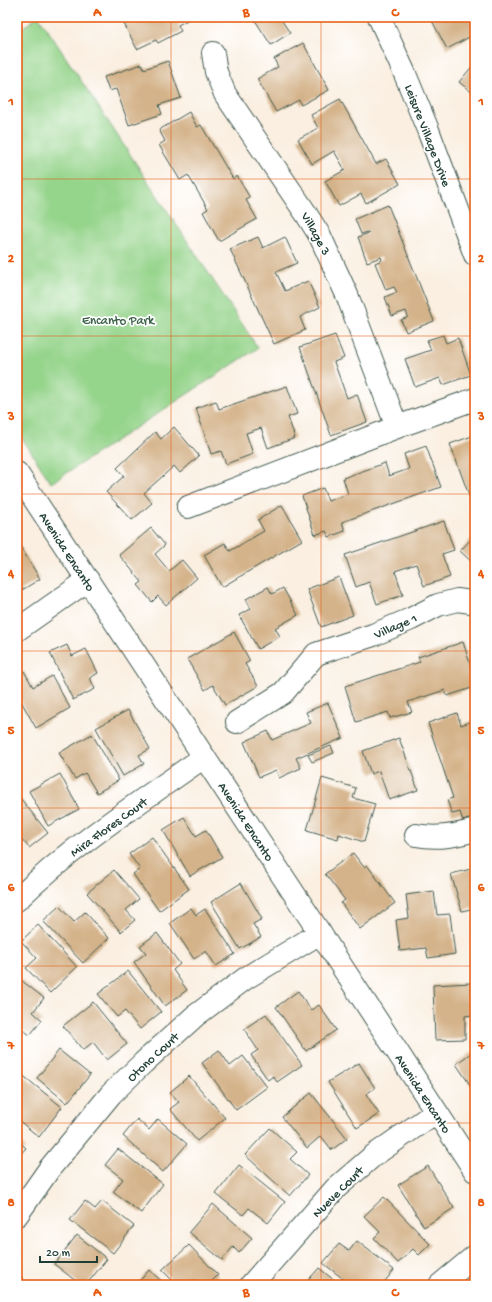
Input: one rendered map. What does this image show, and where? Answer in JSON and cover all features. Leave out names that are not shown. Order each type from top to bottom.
[{"type":"street","name":"Leisure Village Drive","points":[[379,17],[469,221],[475,255]]},
{"type":"street","name":"Village 3","points":[[213,53],[216,72],[225,94],[320,236],[347,295],[397,427]]},
{"type":"street","points":[[188,507],[397,427],[475,399]]},
{"type":"street","name":"Avenida Encanto","points":[[17,473],[475,1171]]},
{"type":"street","points":[[17,630],[88,580]]},
{"type":"street","name":"Village 1","points":[[237,722],[283,693],[316,654],[373,635],[411,619],[438,605],[457,600],[475,604]]},
{"type":"street","name":"Mira Flores Court","points":[[17,900],[36,881],[89,838],[204,757]]},
{"type":"street","points":[[416,835],[444,837],[475,830]]},
{"type":"street","name":"Otono Court","points":[[17,1215],[50,1168],[111,1094],[143,1064],[208,1006],[246,978],[320,933]]},
{"type":"street","name":"Nueve Court","points":[[251,1285],[336,1188],[373,1156],[436,1112]]},
{"type":"street","points":[[440,1285],[475,1256]]},
{"type":"green space","name":"Encanto Park","points":[[39,17],[258,348],[51,483],[17,430],[17,32]]},
{"type":"building","points":[[193,17],[178,25],[181,31],[158,43],[156,40],[137,49],[121,18]]},
{"type":"building","points":[[253,17],[288,17],[282,21],[290,33],[271,45]]},
{"type":"building","points":[[430,17],[475,17],[475,34],[447,49]]},
{"type":"building","points":[[303,43],[329,90],[301,105],[299,100],[276,112],[257,79],[278,67],[274,59]]},
{"type":"building","points":[[168,61],[181,98],[159,105],[162,114],[129,125],[116,89],[109,91],[104,77],[142,64],[144,69]]},
{"type":"building","points":[[475,63],[475,95],[459,82]]},
{"type":"building","points":[[340,99],[376,164],[386,159],[400,184],[366,203],[361,194],[339,206],[325,181],[345,170],[334,151],[312,164],[298,139],[318,128],[311,115]]},
{"type":"building","points":[[189,112],[197,127],[201,125],[233,179],[237,176],[250,198],[246,200],[257,219],[219,241],[203,212],[208,209],[188,175],[180,180],[159,145],[165,141],[159,130]]},
{"type":"building","points":[[388,205],[434,321],[406,332],[401,320],[408,317],[406,311],[392,316],[385,297],[397,292],[394,287],[386,290],[375,263],[382,260],[381,257],[367,262],[358,237],[369,233],[361,234],[355,219]]},
{"type":"building","points":[[258,237],[263,248],[285,237],[297,263],[276,272],[285,291],[308,281],[320,307],[300,317],[305,330],[274,344],[230,249]]},
{"type":"building","points":[[335,335],[344,358],[334,362],[347,398],[357,394],[367,422],[331,435],[300,347]]},
{"type":"building","points":[[443,335],[446,343],[458,338],[471,375],[443,385],[440,378],[415,387],[405,359],[431,350],[427,340]]},
{"type":"building","points":[[287,386],[297,414],[288,417],[295,438],[268,448],[261,428],[246,433],[253,454],[226,464],[221,451],[211,454],[196,408],[216,401],[219,409]]},
{"type":"building","points":[[174,427],[199,456],[180,473],[174,466],[144,493],[152,503],[132,520],[106,492],[124,476],[117,468],[155,432],[161,439]]},
{"type":"building","points":[[475,435],[475,496],[470,498],[450,444]]},
{"type":"building","points":[[426,446],[441,487],[342,522],[345,531],[329,537],[326,531],[315,535],[302,496],[323,488],[328,501],[348,494],[343,478],[385,463],[389,476],[409,469],[404,454]]},
{"type":"building","points":[[282,505],[302,540],[222,587],[204,555],[225,543],[230,551],[264,531],[258,520]]},
{"type":"building","points":[[444,521],[454,550],[442,554],[450,577],[424,586],[416,564],[395,571],[403,595],[377,604],[369,582],[356,587],[345,555]]},
{"type":"building","points":[[151,528],[165,545],[155,554],[169,571],[182,560],[197,578],[166,605],[158,596],[152,602],[138,585],[142,582],[119,555]]},
{"type":"building","points":[[475,535],[475,565],[460,551]]},
{"type":"building","points":[[20,546],[40,579],[17,593],[17,548]]},
{"type":"building","points":[[339,577],[353,615],[321,627],[307,589]]},
{"type":"building","points":[[268,587],[272,594],[283,588],[298,615],[275,628],[280,636],[258,649],[239,615],[251,609],[246,599]]},
{"type":"building","points":[[234,632],[250,661],[245,664],[258,686],[225,705],[213,685],[205,690],[187,659]]},
{"type":"building","points":[[463,642],[475,679],[475,687],[447,696],[445,690],[408,702],[412,712],[390,718],[388,712],[356,722],[345,686],[420,662],[418,657]]},
{"type":"building","points":[[67,645],[72,656],[86,649],[98,673],[90,678],[95,689],[73,700],[50,653]]},
{"type":"building","points":[[24,671],[33,687],[52,676],[70,708],[36,728],[17,694],[17,674]]},
{"type":"building","points":[[328,703],[343,738],[296,758],[301,768],[279,778],[276,770],[259,777],[244,742],[268,731],[272,740],[311,723],[306,712]]},
{"type":"building","points":[[128,710],[150,749],[139,755],[144,764],[123,776],[96,728]]},
{"type":"building","points":[[457,713],[461,725],[475,720],[475,750],[472,751],[475,762],[475,817],[463,821],[460,812],[452,814],[447,800],[453,798],[428,723]]},
{"type":"building","points":[[92,734],[119,780],[97,793],[85,773],[75,779],[59,753]]},
{"type":"building","points":[[399,738],[418,790],[389,800],[379,771],[371,774],[363,751]]},
{"type":"building","points":[[331,746],[334,753],[312,762],[308,755]]},
{"type":"building","points":[[60,774],[79,809],[48,826],[29,791]]},
{"type":"building","points":[[322,778],[356,788],[353,798],[375,804],[364,842],[339,834],[338,839],[307,830]]},
{"type":"building","points":[[17,794],[48,833],[29,848],[21,838],[17,841]]},
{"type":"building","points":[[184,817],[196,836],[206,830],[222,857],[190,876],[163,830]]},
{"type":"building","points":[[152,837],[189,889],[159,911],[133,874],[140,869],[129,854]]},
{"type":"building","points":[[353,853],[364,867],[367,865],[395,903],[360,929],[341,903],[345,900],[325,874]]},
{"type":"building","points":[[475,868],[475,908],[462,911],[451,874]]},
{"type":"building","points":[[114,870],[139,899],[126,910],[135,920],[121,932],[87,893]]},
{"type":"building","points":[[241,883],[262,919],[253,924],[261,937],[240,949],[211,902]]},
{"type":"building","points":[[434,891],[437,915],[450,914],[455,954],[428,958],[426,948],[400,951],[396,920],[409,918],[406,895]]},
{"type":"building","points":[[59,906],[74,922],[85,912],[109,938],[83,963],[43,921]]},
{"type":"building","points":[[191,908],[196,915],[205,909],[235,954],[216,966],[206,951],[194,959],[170,923]]},
{"type":"building","points":[[38,925],[77,967],[50,993],[26,968],[37,958],[21,941]]},
{"type":"building","points":[[157,933],[180,964],[173,970],[187,990],[165,1006],[134,962],[146,953],[140,946]]},
{"type":"building","points":[[128,971],[161,1012],[140,1029],[125,1011],[117,1017],[98,994]]},
{"type":"building","points":[[17,977],[44,998],[33,1012],[42,1020],[30,1035],[17,1026]]},
{"type":"building","points":[[471,983],[473,1015],[465,1016],[465,1039],[435,1040],[433,985]]},
{"type":"building","points":[[298,991],[311,1010],[319,1005],[336,1030],[306,1051],[276,1007]]},
{"type":"building","points":[[93,1002],[127,1044],[107,1060],[93,1042],[83,1050],[63,1026]]},
{"type":"building","points":[[266,1014],[302,1065],[277,1082],[273,1076],[268,1080],[251,1055],[258,1050],[244,1029]]},
{"type":"building","points":[[59,1050],[90,1075],[67,1103],[37,1078]]},
{"type":"building","points":[[219,1050],[230,1066],[243,1056],[267,1087],[236,1110],[202,1063]]},
{"type":"building","points":[[475,1050],[475,1092],[456,1064]]},
{"type":"building","points":[[359,1063],[375,1088],[366,1094],[379,1114],[357,1128],[328,1082]]},
{"type":"building","points":[[21,1074],[62,1107],[39,1137],[17,1119],[17,1099],[19,1097],[17,1095],[17,1079]]},
{"type":"building","points":[[189,1076],[225,1118],[197,1141],[170,1109],[179,1102],[170,1092]]},
{"type":"building","points":[[311,1093],[347,1138],[332,1150],[321,1136],[307,1148],[282,1117]]},
{"type":"building","points":[[137,1119],[149,1130],[158,1119],[187,1144],[163,1172],[123,1136]]},
{"type":"building","points":[[270,1128],[297,1152],[290,1159],[308,1175],[290,1196],[245,1155]]},
{"type":"building","points":[[17,1140],[26,1148],[17,1158]]},
{"type":"building","points":[[118,1149],[163,1184],[141,1213],[113,1192],[123,1179],[105,1165]]},
{"type":"building","points":[[239,1165],[285,1202],[268,1223],[249,1208],[243,1215],[216,1194]]},
{"type":"building","points":[[428,1166],[454,1208],[424,1227],[398,1185]]},
{"type":"building","points":[[384,1197],[430,1244],[419,1255],[413,1249],[398,1263],[374,1238],[380,1232],[364,1216]]},
{"type":"building","points":[[85,1201],[95,1209],[102,1201],[134,1226],[113,1253],[70,1220]]},
{"type":"building","points":[[213,1204],[252,1238],[239,1253],[233,1247],[222,1260],[189,1232]]},
{"type":"building","points":[[77,1235],[107,1259],[86,1285],[81,1285],[54,1264]]},
{"type":"building","points":[[357,1241],[394,1270],[382,1285],[351,1285],[323,1263],[339,1244],[349,1251]]},
{"type":"building","points":[[189,1245],[218,1275],[208,1285],[199,1285],[194,1280],[189,1285],[177,1285],[162,1270]]},
{"type":"building","points":[[319,1268],[340,1285],[304,1285]]},
{"type":"building","points":[[149,1270],[166,1285],[136,1285]]},
{"type":"building","points":[[20,1275],[27,1285],[17,1285],[17,1277]]}]
